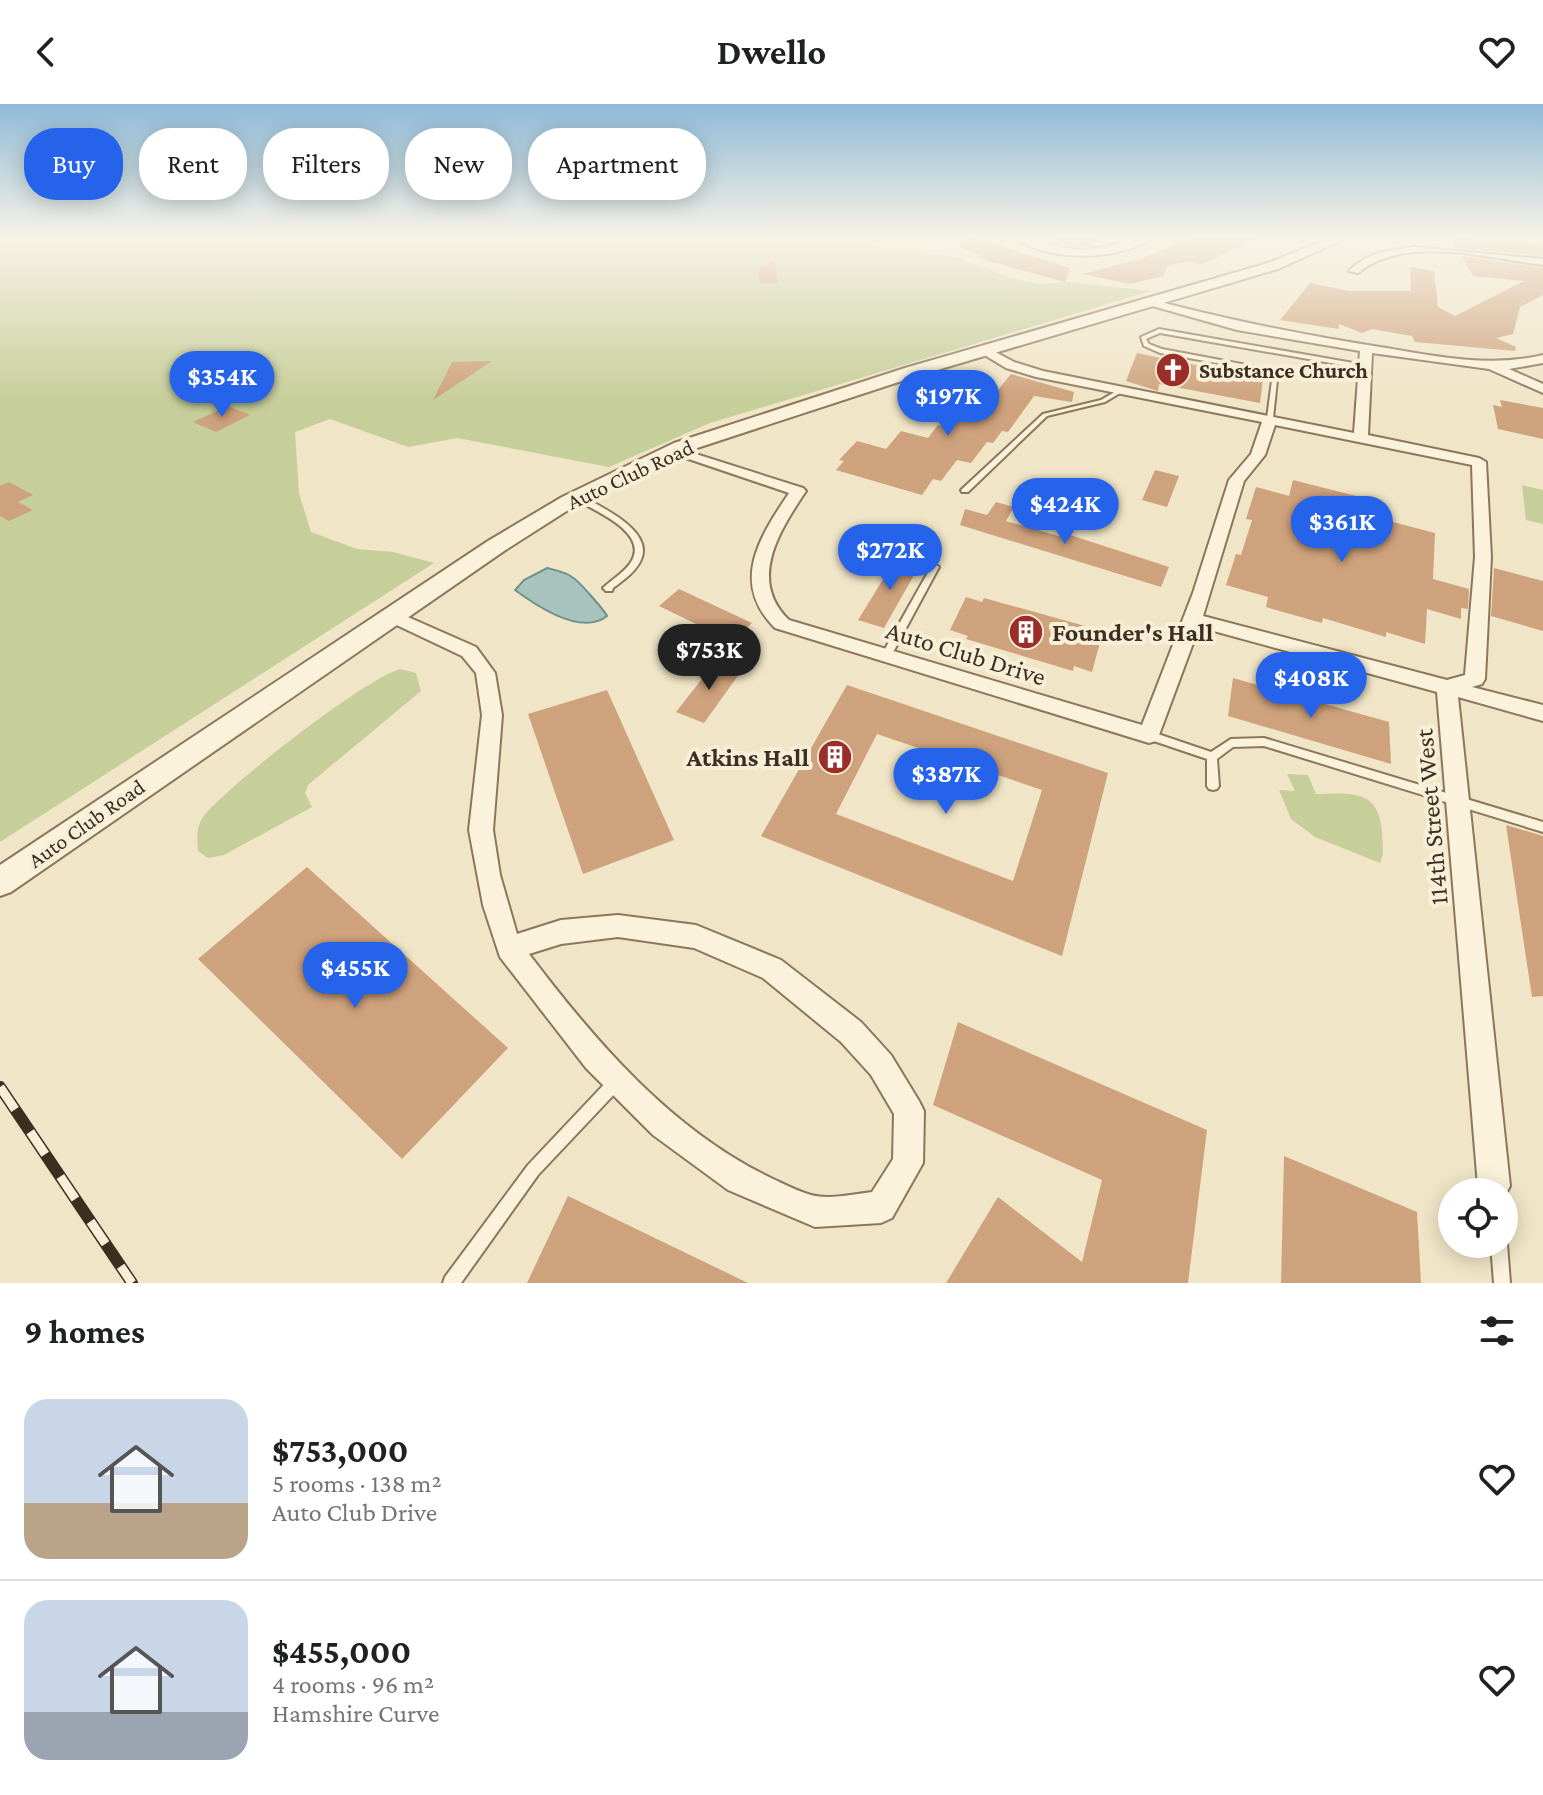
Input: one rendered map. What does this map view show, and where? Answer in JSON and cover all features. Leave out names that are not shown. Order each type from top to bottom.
[{"type":"street","name":"Auto Club Road","points":[[0,882],[392,616],[577,497],[672,451],[760,420],[1188,292]]},
{"type":"street","points":[[1153,303],[1206,321],[1366,349],[1491,365],[1543,359]]},
{"type":"street","points":[[1361,438],[1366,349]]},
{"type":"street","points":[[984,351],[1010,365],[1041,374],[1479,462],[1483,557],[1475,679],[1447,687]]},
{"type":"street","points":[[1491,365],[1543,389]]},
{"type":"street","points":[[1149,735],[1193,619],[1237,480],[1258,455],[1270,418]]},
{"type":"street","name":"Auto Club Drive","points":[[672,451],[798,491],[768,537],[760,582],[763,603],[782,624],[1149,735]]},
{"type":"street","points":[[392,616],[475,656],[489,681],[493,709],[483,772],[480,828],[490,888],[509,949],[557,1014],[618,1080],[673,1131],[743,1183],[818,1213],[881,1207],[908,1163],[909,1111],[881,1065],[851,1032],[772,969],[696,937],[618,926],[561,932],[509,949]]},
{"type":"street","points":[[1193,619],[1543,713]]},
{"type":"street","name":"114th Street West","points":[[1447,687],[1493,1178]]},
{"type":"lane","points":[[1270,418],[1276,372],[1160,351],[1146,345],[1143,338],[1159,331],[1365,367]]},
{"type":"lane","points":[[965,490],[1045,415],[1103,401],[1122,390]]},
{"type":"lane","points":[[577,497],[627,526],[638,537],[641,549],[629,573],[609,589]]},
{"type":"lane","points":[[886,656],[935,567]]},
{"type":"lane","points":[[1149,735],[1212,757]]},
{"type":"lane","points":[[1212,757],[1231,743],[1264,742],[1543,827]]},
{"type":"lane","points":[[1212,757],[1213,786]]},
{"type":"lane","points":[[451,1283],[533,1170],[618,1080]]},
{"type":"lane","points":[[1500,1258],[1502,1283]]},
{"type":"green space","points":[[0,292],[1148,292],[710,423],[609,467],[457,438],[408,447],[330,419],[295,432],[299,493],[311,532],[357,549],[393,552],[434,563],[0,842]]},
{"type":"green space","points":[[1522,485],[1543,490],[1543,524],[1526,520]]},
{"type":"green space","points":[[400,669],[416,673],[421,691],[308,785],[305,793],[312,807],[224,855],[208,858],[198,851],[201,820],[240,781],[329,712]]},
{"type":"green space","points":[[1287,774],[1308,775],[1316,794],[1352,794],[1369,801],[1380,818],[1383,848],[1380,863],[1315,837],[1291,819],[1279,790],[1295,791]]},
{"type":"water","points":[[547,568],[570,575],[607,616],[585,623],[573,621],[548,611],[515,590],[524,580]]},
{"type":"building","points":[[1303,292],[1436,292],[1438,307],[1455,316],[1502,292],[1543,292],[1543,295],[1520,307],[1513,334],[1496,338],[1516,347],[1515,351],[1415,342],[1412,336],[1372,329],[1362,333],[1339,324],[1339,329],[1280,320]]},
{"type":"building","name":"Substance Church","points":[[1137,353],[1263,379],[1260,403],[1159,384],[1158,391],[1126,381]]},
{"type":"building","points":[[492,361],[433,400],[452,362]]},
{"type":"building","points":[[1011,374],[1074,392],[1072,402],[1034,396],[1008,432],[1002,431],[993,443],[987,442],[971,463],[957,460],[941,481],[933,479],[922,495],[836,470],[844,461],[839,460],[857,441],[886,449],[901,431],[928,438],[938,425],[950,428],[984,387],[998,390]]},
{"type":"building","points":[[1500,400],[1543,408],[1543,439],[1498,429],[1493,405],[1502,407]]},
{"type":"building","points":[[228,406],[250,415],[216,432],[193,422]]},
{"type":"building","points":[[1155,470],[1179,476],[1167,507],[1142,500]]},
{"type":"building","points":[[1293,480],[1364,498],[1362,514],[1435,533],[1433,579],[1469,589],[1468,609],[1461,608],[1461,619],[1427,609],[1425,644],[1386,632],[1386,637],[1323,618],[1322,623],[1266,607],[1268,597],[1226,585],[1236,554],[1241,555],[1252,520],[1246,519],[1256,487],[1289,496]]},
{"type":"building","points":[[9,482],[33,495],[18,502],[33,510],[9,521],[0,516],[0,486]]},
{"type":"building","points":[[996,502],[1014,507],[1006,521],[1062,537],[1064,533],[1169,567],[1161,587],[960,525],[965,509],[987,515]]},
{"type":"building","points":[[898,555],[922,561],[884,628],[858,620]]},
{"type":"building","points":[[1494,568],[1543,581],[1543,631],[1491,616]]},
{"type":"building","points":[[679,589],[752,623],[733,642],[659,606]]},
{"type":"building","name":"Founder's Hall","points":[[966,597],[982,602],[984,598],[1085,626],[1084,630],[1102,635],[1092,672],[1074,666],[1073,671],[966,639],[968,636],[950,630]]},
{"type":"building","points":[[716,661],[742,670],[704,723],[676,712]]},
{"type":"building","points":[[1233,678],[1389,722],[1391,764],[1228,716]]},
{"type":"building","points":[[847,685],[1108,773],[1062,956],[761,836]],"holes":[[[877,734],[1042,790],[1013,881],[836,814]]]},
{"type":"building","points":[[607,690],[674,840],[583,874],[528,714]]},
{"type":"building","points":[[1506,825],[1543,836],[1543,996],[1532,997]]},
{"type":"building","points":[[307,867],[508,1048],[402,1159],[198,959]]},
{"type":"building","points":[[958,1022],[1207,1130],[1188,1283],[946,1283],[998,1197],[1082,1262],[1102,1180],[933,1105]]},
{"type":"building","points":[[1284,1156],[1417,1212],[1421,1283],[1281,1283]]},
{"type":"building","points":[[568,1196],[748,1283],[527,1283]]},
{"type":"railway","points":[[0,1087],[132,1283]]},
{"type":"place","name":"Substance Church","points":[[1173,370]]},
{"type":"place","name":"Founder's Hall","points":[[1026,632]]},
{"type":"place","name":"Atkins Hall","points":[[835,757]]}]
